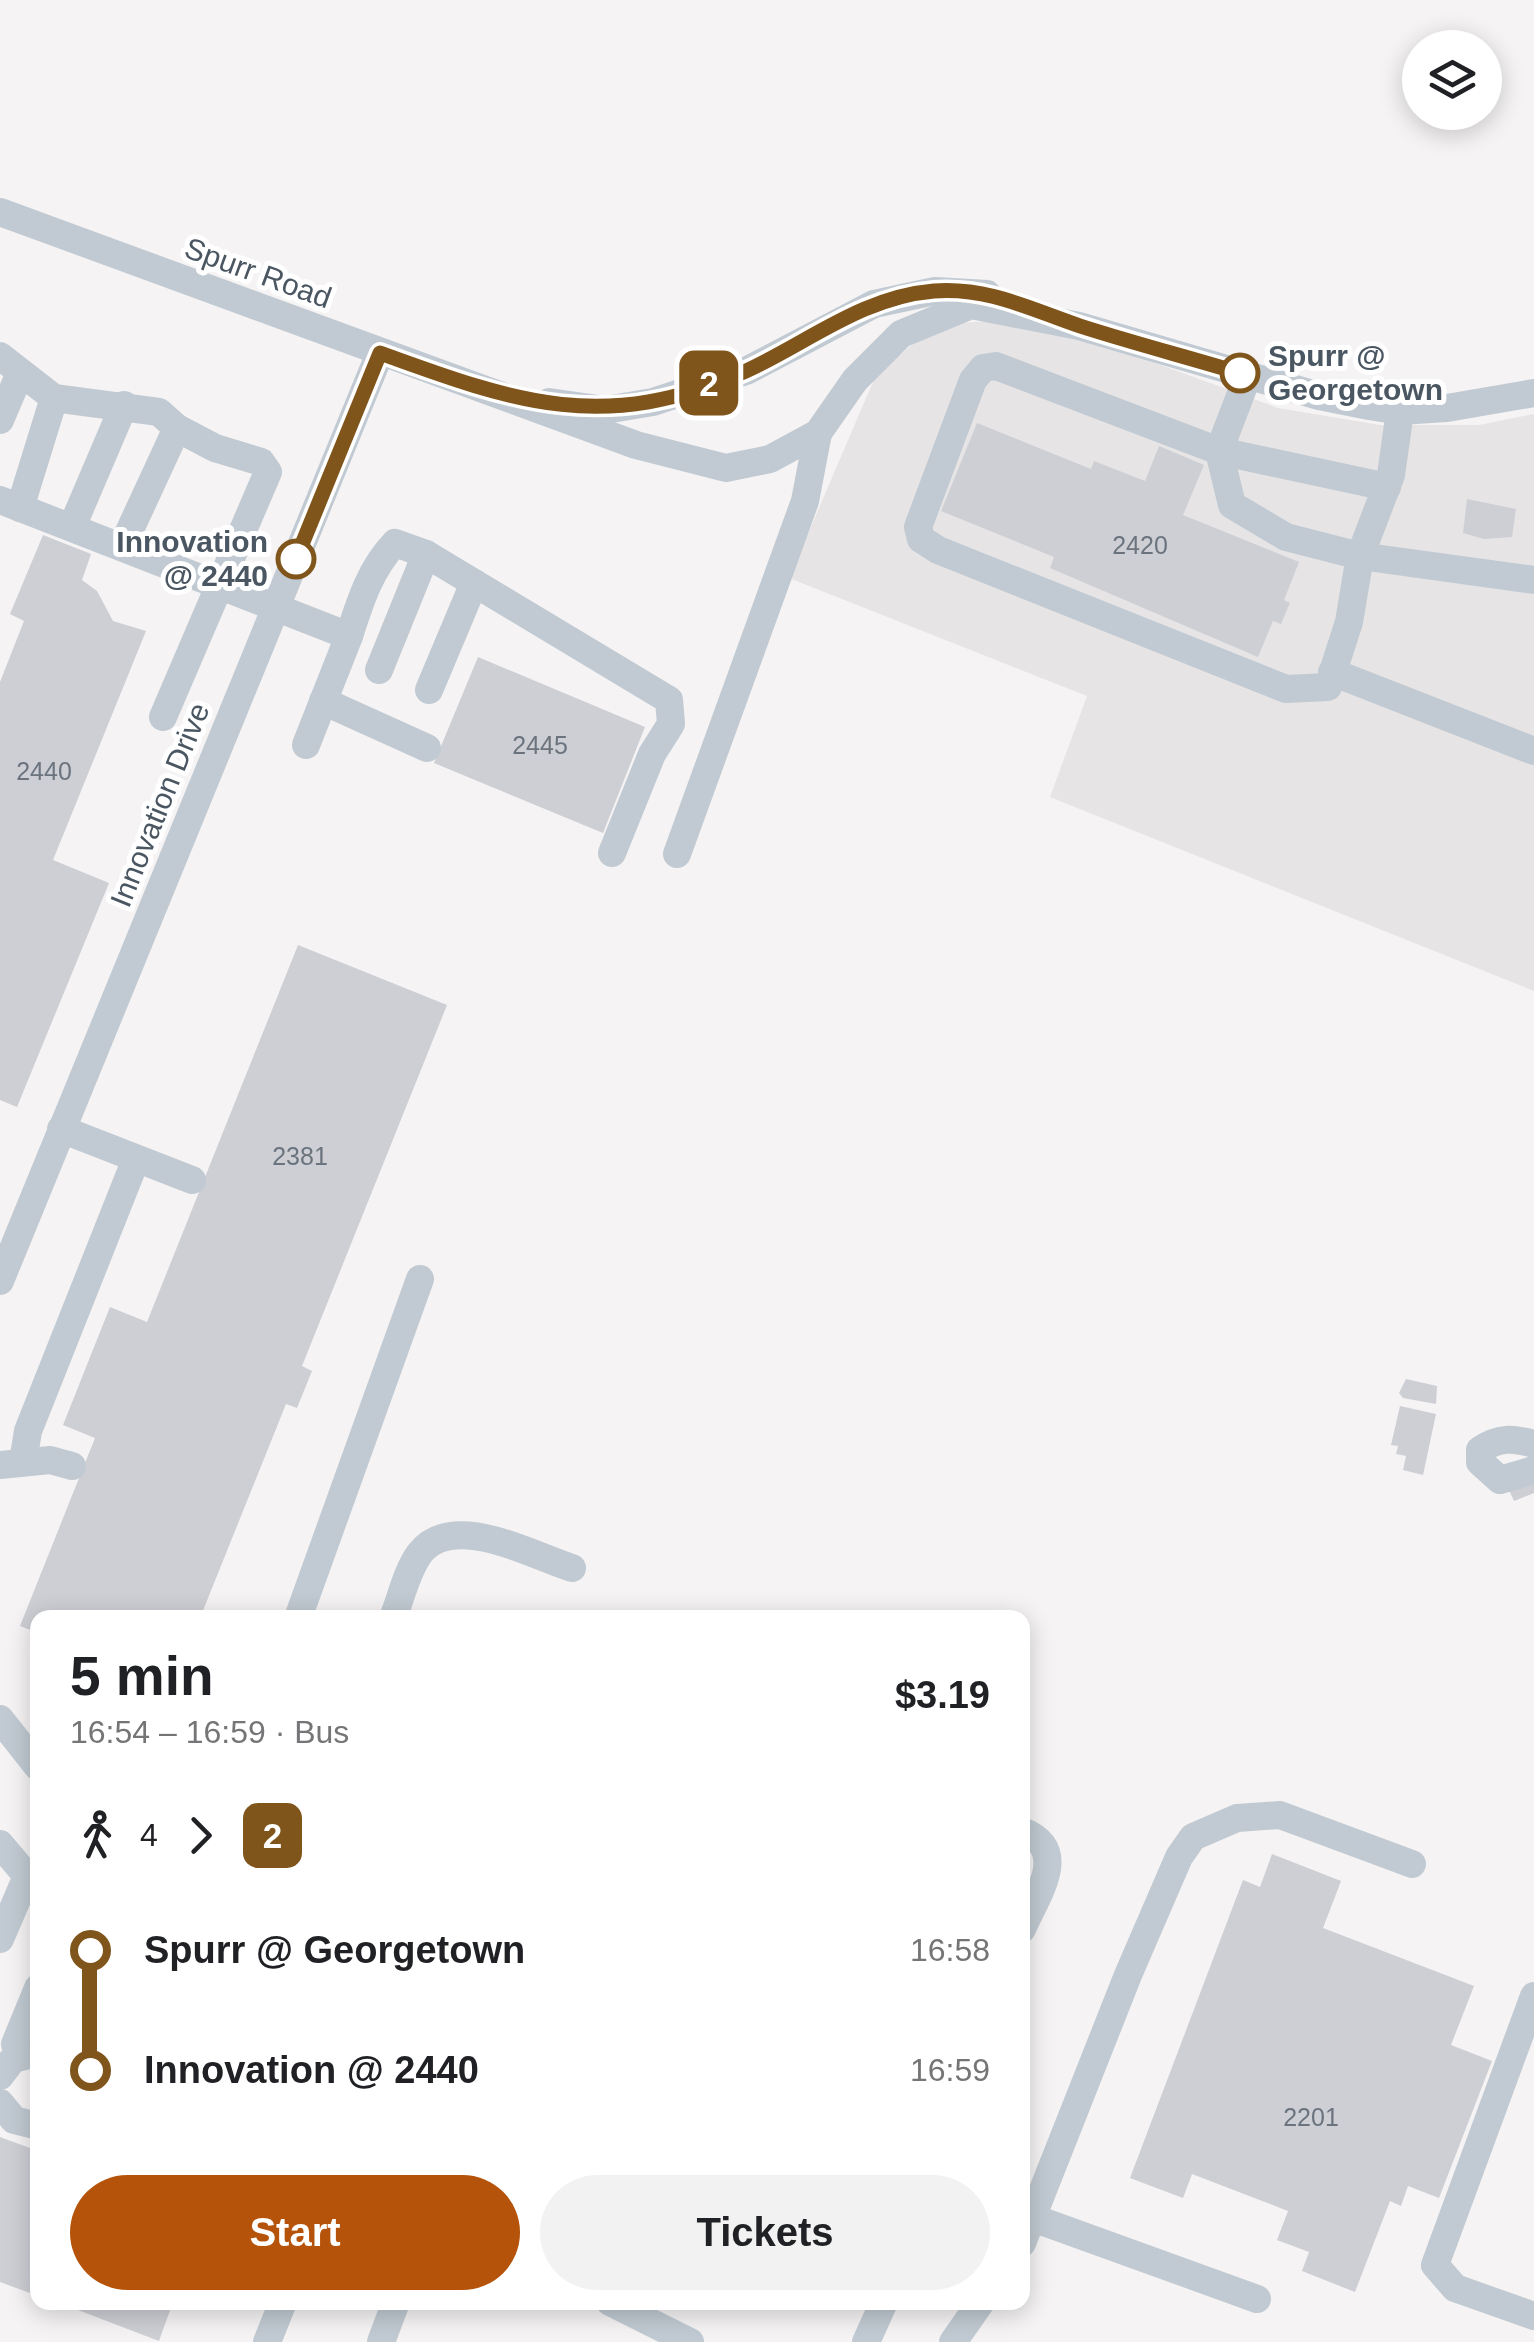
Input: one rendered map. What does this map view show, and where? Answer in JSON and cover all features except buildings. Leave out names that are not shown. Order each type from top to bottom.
[{"type":"street","name":"Spurr Road","points":[[0,212],[636,445],[726,468],[770,459],[818,433],[855,380],[901,334],[971,305],[1080,326],[1318,396],[1400,411],[1493,404],[1534,393]]},
{"type":"street","name":"Spurr Road","points":[[494,394],[605,410],[653,402],[746,371],[874,304],[934,291],[1002,295],[1080,326]]},
{"type":"street","name":"Innovation Drive","points":[[0,1281],[380,353]]},
{"type":"street","points":[[0,420],[10,364],[54,398],[159,412],[177,428],[215,448],[261,462],[268,472],[163,718]]},
{"type":"street","points":[[1386,487],[1220,451],[996,366],[982,368],[972,380],[918,527],[921,539],[1286,689],[1328,687],[1349,622],[1360,556],[1386,487],[1400,411]]},
{"type":"street","points":[[1248,375],[1220,451],[1232,505],[1286,537],[1360,556],[1534,580]]},
{"type":"street","points":[[54,398],[10,504],[349,636]]},
{"type":"street","points":[[72,527],[124,406]]},
{"type":"street","points":[[122,547],[177,428]]},
{"type":"street","points":[[678,854],[805,502],[818,433]]},
{"type":"street","points":[[306,745],[365,589],[382,556],[395,542],[426,554],[669,700],[671,724],[652,754],[612,853]]},
{"type":"street","points":[[379,670],[426,554]]},
{"type":"street","points":[[428,690],[474,583]]},
{"type":"street","points":[[1332,672],[1534,751]]},
{"type":"street","points":[[323,701],[426,748]]},
{"type":"street","points":[[61,1129],[192,1180]]},
{"type":"street","points":[[12,1463],[136,1159]]},
{"type":"street","points":[[301,1610],[420,1279]]},
{"type":"street","points":[[1534,1444],[1513,1438],[1493,1441],[1480,1450],[1480,1462],[1500,1480],[1534,1470]]},
{"type":"street","points":[[12,1463],[50,1460],[72,1466]]},
{"type":"street","points":[[396,1610],[418,1555],[436,1538],[466,1534],[572,1568]]},
{"type":"street","points":[[0,1718],[30,1757]]},
{"type":"street","points":[[1030,2226],[1128,1975],[1178,1857],[1193,1837],[1237,1818],[1280,1815],[1412,1864]]},
{"type":"street","points":[[1030,1834],[1044,1840],[1049,1852],[1044,1878],[1030,1910]]},
{"type":"street","points":[[0,1844],[30,1881]]},
{"type":"street","points":[[0,1940],[30,1887]]},
{"type":"street","points":[[1534,1996],[1435,2264],[1455,2288],[1534,2316]]},
{"type":"street","points":[[0,2076],[19,2047],[30,2013]]},
{"type":"street","points":[[0,2102],[14,2120],[30,2124]]},
{"type":"street","points":[[1030,2232],[1257,2299]]},
{"type":"street","points":[[267,2342],[280,2310]]},
{"type":"street","points":[[381,2342],[393,2310]]},
{"type":"street","points":[[626,2310],[690,2342]]},
{"type":"street","points":[[866,2342],[880,2310]]},
{"type":"street","points":[[953,2342],[975,2310]]},
{"type":"shaded area","points":[[1033,318],[1278,408],[1380,425],[1479,425],[1534,414],[1534,991],[1050,797],[1087,696],[789,578],[876,375],[914,343],[947,324]]},
{"type":"bus line","name":"2","points":[[296,559],[380,353],[494,394],[605,410],[653,402],[746,371],[874,304],[934,291],[1002,295],[1080,326],[1240,373]]},
{"type":"place","name":"Spurr @ Georgetown","points":[[1240,373]]},
{"type":"place","name":"Innovation @ 2440","points":[[296,559]]}]
